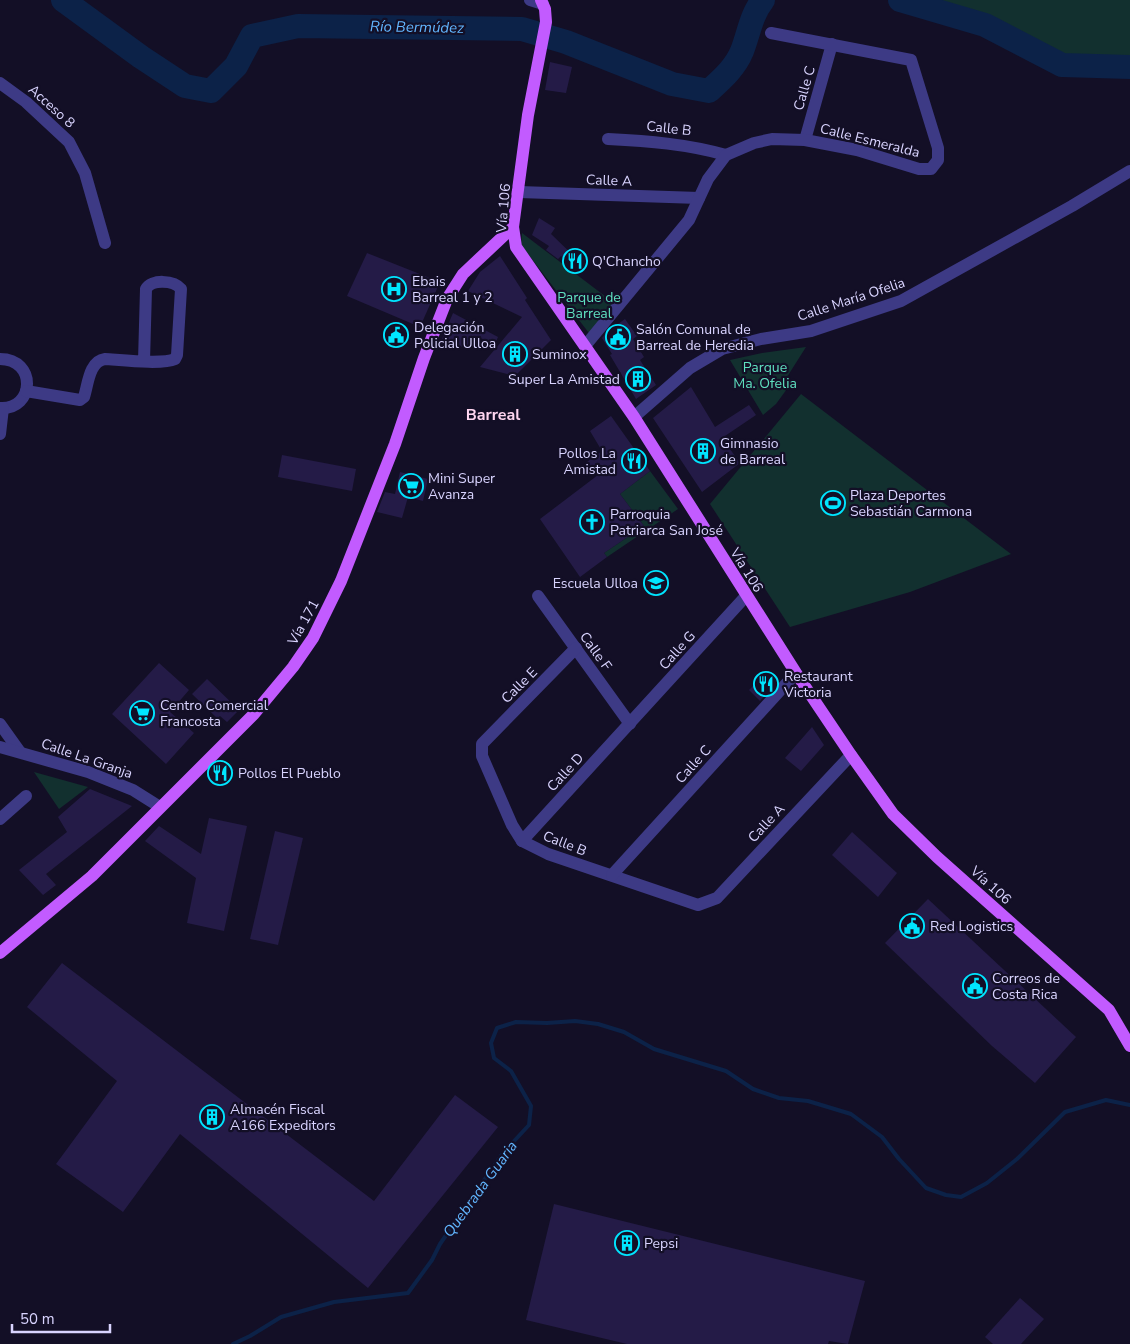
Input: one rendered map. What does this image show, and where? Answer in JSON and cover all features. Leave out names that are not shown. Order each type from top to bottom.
[{"type":"main road","name":"Vía 106","points":[[542,2],[546,22],[528,115],[513,227],[516,247],[634,417],[796,674],[894,814],[937,857],[1109,1010],[1130,1046]]},
{"type":"main road","name":"Vía 171","points":[[0,953],[92,876],[254,714],[293,667],[313,638],[341,581],[395,444],[424,358],[448,300],[463,274],[513,227]]},
{"type":"street","points":[[530,0],[542,2]]},
{"type":"street","name":"Calle Esmeralda","points":[[585,346],[689,220],[708,179],[726,155],[754,143],[772,139],[804,140],[857,150],[919,169],[931,169],[938,160],[938,148],[911,60],[771,33]]},
{"type":"street","name":"Calle C","points":[[804,140],[832,44]]},
{"type":"street","name":"Acceso 8","points":[[0,83],[26,102],[69,142],[85,173],[105,242]]},
{"type":"street","name":"Calle B","points":[[608,138],[698,147],[726,155]]},
{"type":"street","name":"Calle María Ofelia","points":[[634,417],[690,368],[722,349],[811,330],[901,301],[1072,206],[1130,171]]},
{"type":"street","name":"Calle A","points":[[519,192],[699,198]]},
{"type":"street","points":[[26,391],[80,400],[84,397],[94,364],[99,360],[170,362],[175,360],[177,355],[181,289],[174,283],[152,283],[146,289],[144,361]]},
{"type":"street","points":[[0,359],[15,362],[22,367],[28,383],[26,391],[17,403],[11,407],[2,408],[0,434]]},
{"type":"street","name":"Calle F","points":[[538,596],[630,724]]},
{"type":"street","name":"Calle G","points":[[630,724],[746,596]]},
{"type":"street","name":"Calle E","points":[[482,744],[576,648]]},
{"type":"street","name":"Calle C","points":[[612,876],[796,674]]},
{"type":"street","points":[[0,724],[20,752]]},
{"type":"street","name":"Calle D","points":[[522,841],[630,724]]},
{"type":"street","name":"Calle B","points":[[482,744],[482,756],[512,825],[522,841],[548,854],[698,904]]},
{"type":"street","name":"Calle La Granja","points":[[0,747],[88,772],[132,790],[160,807]]},
{"type":"street","name":"Calle A","points":[[698,904],[717,898],[851,754]]},
{"type":"street","points":[[0,819],[26,796]]},
{"type":"green space","points":[[900,0],[1130,0],[1130,67],[1062,65],[985,25]]},
{"type":"green space","name":"Parque de Barreal","points":[[522,233],[614,303],[589,333],[521,245]]},
{"type":"green space","name":"Parque Ma. Ofelia","points":[[806,347],[787,377],[792,382],[776,404],[763,415],[730,360],[762,353]]},
{"type":"green space","points":[[801,394],[1011,554],[910,592],[790,627],[710,504]]},
{"type":"green space","points":[[650,471],[678,509],[607,557],[604,553],[644,526],[620,494]]},
{"type":"green space","points":[[34,772],[88,787],[59,809]]},
{"type":"building","points":[[550,62],[572,67],[566,93],[545,90]]},
{"type":"building","points":[[539,218],[555,228],[551,234],[581,263],[577,268],[561,256],[558,259],[546,250],[549,246],[532,235]]},
{"type":"building","name":"Ebais Barreal 1 y 2","points":[[367,253],[440,282],[420,327],[347,296]]},
{"type":"building","points":[[500,256],[551,340],[515,376],[480,367],[522,317],[468,291],[480,272]]},
{"type":"building","points":[[453,313],[498,337],[495,344],[475,336],[470,350],[442,339]]},
{"type":"building","points":[[625,319],[637,336],[633,339],[644,357],[640,360],[656,385],[636,399],[602,338],[608,331]]},
{"type":"building","name":"Gimnasio de Barreal","points":[[691,387],[715,427],[749,405],[756,415],[722,438],[740,463],[702,492],[653,418]]},
{"type":"building","name":"Parroquia Patriarca San José","points":[[611,416],[650,471],[620,494],[644,526],[604,553],[607,557],[580,577],[540,519],[598,475],[587,462],[602,451],[590,431]]},
{"type":"building","points":[[282,455],[356,469],[352,491],[278,477]]},
{"type":"building","points":[[400,472],[428,479],[423,501],[408,497],[402,518],[377,512],[385,492],[395,494]]},
{"type":"building","name":"Centro Comercial Francosta","points":[[159,663],[189,690],[170,712],[194,733],[166,764],[112,714]]},
{"type":"building","name":"Restaurant Victoria","points":[[768,671],[777,679],[776,683],[760,701],[749,690]]},
{"type":"building","points":[[207,679],[239,710],[227,722],[220,716],[217,718],[192,694]]},
{"type":"building","points":[[812,727],[824,745],[801,771],[785,758]]},
{"type":"building","name":"Pollos El Pueblo","points":[[221,761],[234,770],[221,785],[207,776]]},
{"type":"building","points":[[90,789],[132,806],[46,874],[56,885],[43,895],[19,870],[67,832],[58,817]]},
{"type":"building","points":[[209,818],[247,826],[224,931],[187,923],[196,878],[145,841],[159,826],[201,854]]},
{"type":"building","points":[[275,831],[303,838],[278,945],[250,939]]},
{"type":"building","points":[[852,832],[897,873],[878,897],[832,855]]},
{"type":"building","points":[[928,899],[1076,1037],[1035,1083],[992,1046],[885,943]]},
{"type":"building","name":"Almacén Fiscal A166 Expeditors","points":[[62,963],[374,1201],[455,1095],[498,1127],[368,1288],[180,1134],[123,1212],[56,1164],[117,1081],[27,1007]]},
{"type":"building","name":"Pepsi","points":[[554,1204],[865,1281],[848,1344],[829,1341],[828,1344],[627,1344],[526,1320]]},
{"type":"building","points":[[1020,1298],[1044,1319],[1021,1344],[993,1344],[985,1337]]},
{"type":"waterway","name":"Río Bermúdez","points":[[63,0],[141,57],[185,86],[211,91],[236,66],[252,36],[298,26],[522,29],[566,42],[672,84],[709,91],[736,63],[753,18],[763,0]]},
{"type":"waterway","name":"Río Bermúdez","points":[[900,0],[985,25],[1062,65],[1130,67]]},
{"type":"waterway","name":"Quebrada Guaria","points":[[233,1344],[281,1317],[334,1302],[408,1293],[503,1153],[529,1125],[531,1106],[511,1071],[494,1058],[491,1043],[497,1028],[516,1022],[547,1023],[575,1021],[598,1024],[624,1032],[654,1049],[726,1071],[753,1089],[779,1098],[808,1101],[851,1114],[882,1137],[926,1188],[946,1195],[961,1197],[987,1183],[1017,1159],[1065,1112],[1106,1100],[1130,1105]]},
{"type":"place","name":"Q'Chancho","points":[[575,261]]},
{"type":"place","name":"Ebais Barreal 1 y 2","points":[[394,289]]},
{"type":"place","name":"Delegación Policial Ulloa","points":[[396,335]]},
{"type":"place","name":"Salón Comunal de Barreal de Heredia","points":[[618,337]]},
{"type":"place","name":"Suminox","points":[[515,354]]},
{"type":"place","name":"Super La Amistad","points":[[638,379]]},
{"type":"place","name":"Gimnasio de Barreal","points":[[703,451]]},
{"type":"place","name":"Pollos La Amistad","points":[[634,461]]},
{"type":"place","name":"Mini Super Avanza","points":[[411,486]]},
{"type":"place","name":"Plaza Deportes Sebastián Carmona","points":[[833,503]]},
{"type":"place","name":"Parroquia Patriarca San José","points":[[592,522]]},
{"type":"place","name":"Escuela Ulloa","points":[[656,583]]},
{"type":"place","name":"Restaurant Victoria","points":[[766,684]]},
{"type":"place","name":"Centro Comercial Francosta","points":[[142,713]]},
{"type":"place","name":"Pollos El Pueblo","points":[[220,773]]},
{"type":"place","name":"Red Logistics","points":[[912,926]]},
{"type":"place","name":"Correos de Costa Rica","points":[[975,986]]},
{"type":"place","name":"Almacén Fiscal A166 Expeditors","points":[[212,1117]]},
{"type":"place","name":"Pepsi","points":[[627,1243]]},
{"type":"district","name":"Barreal","points":[[493,414]]}]
